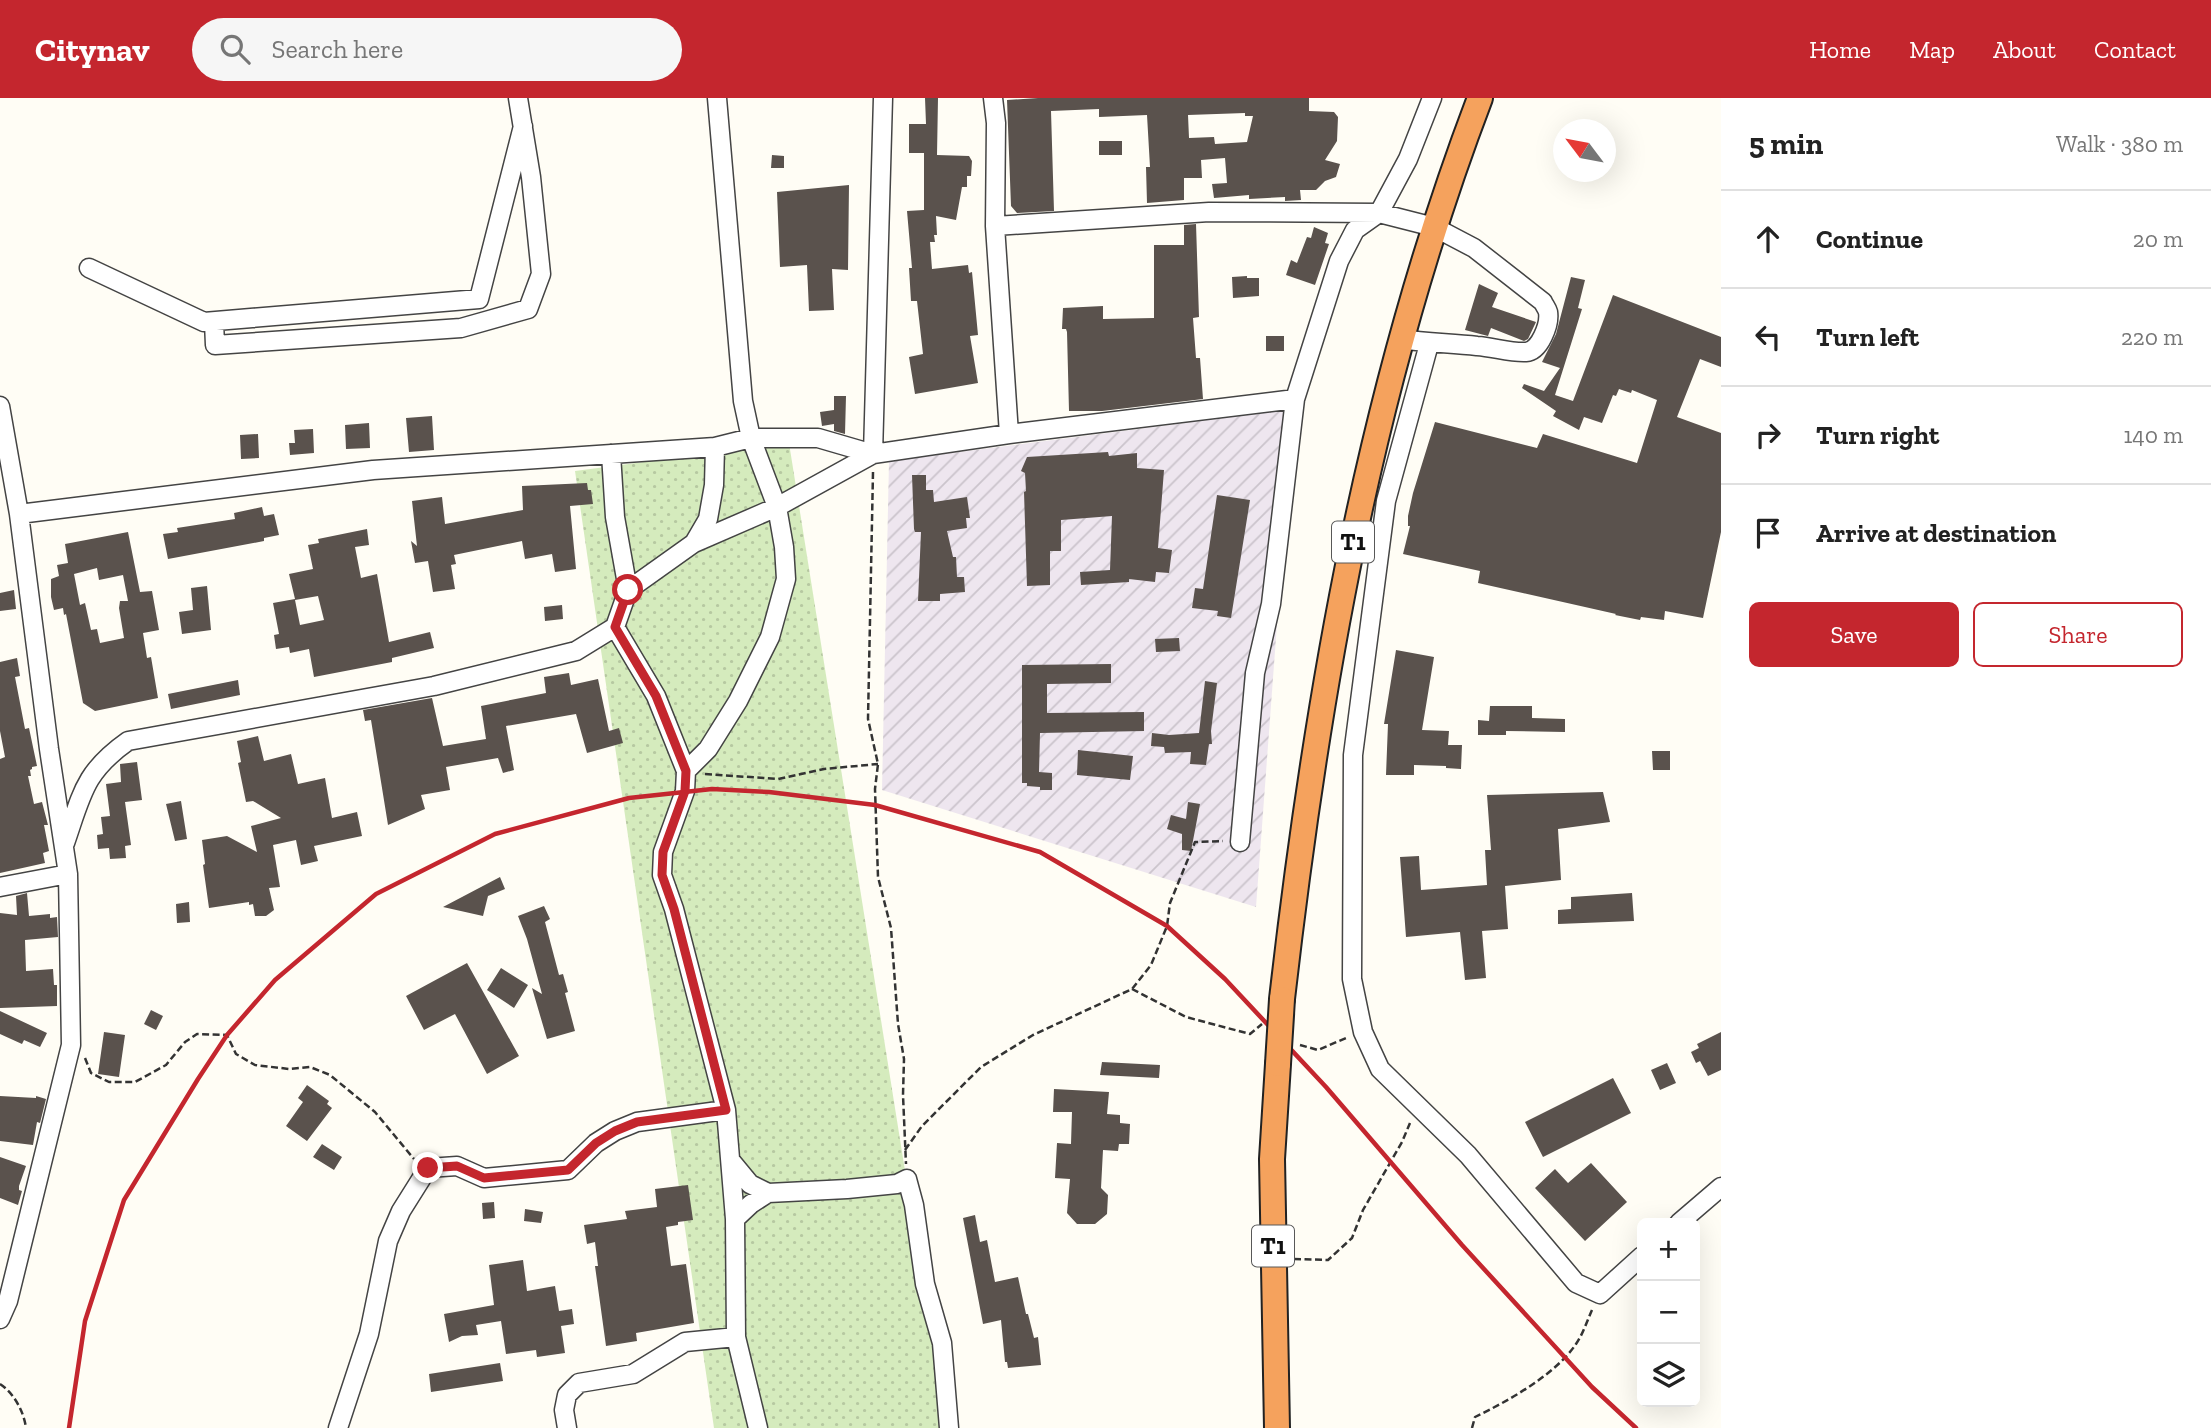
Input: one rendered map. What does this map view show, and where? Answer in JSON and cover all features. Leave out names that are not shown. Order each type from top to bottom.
[{"type":"highway","name":"T1","points":[[1277,1428],[1272,1160],[1283,999],[1297,865],[1318,732],[1366,480],[1401,339],[1434,227],[1480,98]]},
{"type":"street","points":[[214,321],[215,345],[461,328],[528,309],[541,274],[518,98]]},
{"type":"street","points":[[686,771],[708,749],[738,701],[770,637],[786,579],[777,507],[751,438],[743,401],[717,98]]},
{"type":"street","points":[[873,454],[883,98]]},
{"type":"street","points":[[993,98],[996,123],[995,226],[1009,434]]},
{"type":"street","points":[[1240,842],[1255,673],[1270,604],[1295,399],[1339,261],[1355,230],[1379,213],[1408,159],[1432,98]]},
{"type":"street","points":[[89,268],[204,322],[479,299],[523,126]]},
{"type":"street","points":[[995,226],[1209,212],[1379,213],[1434,227],[1474,248],[1543,302],[1548,312],[1541,339],[1535,348],[1528,352],[1429,344],[1401,339]]},
{"type":"street","points":[[1429,344],[1386,501],[1353,755],[1352,979],[1363,1032],[1380,1069],[1468,1154],[1576,1283],[1600,1294],[1637,1261]]},
{"type":"street","points":[[628,590],[694,543],[777,507],[873,454],[1009,434],[1295,399]]},
{"type":"street","points":[[0,406],[19,514],[49,750],[68,874],[71,1045],[8,1301],[0,1319]]},
{"type":"street","points":[[19,514],[373,470],[715,447],[751,438],[818,438],[873,454]]},
{"type":"street","points":[[694,543],[708,519],[715,485],[715,447]]},
{"type":"street","points":[[64,846],[87,781],[106,756],[128,741],[434,686],[576,651],[615,627],[628,590],[615,517],[611,454]]},
{"type":"street","points":[[615,627],[656,696],[686,771],[685,791],[663,852],[662,875],[674,909],[726,1110],[735,1219],[736,1337],[758,1428]]},
{"type":"street","points":[[0,887],[68,874]]},
{"type":"street","points":[[338,1428],[369,1334],[388,1241],[401,1212],[428,1168],[457,1166],[484,1178],[568,1170],[596,1143],[637,1122],[726,1110]]},
{"type":"street","points":[[731,1161],[750,1184],[768,1193]]},
{"type":"street","points":[[735,1219],[751,1203],[768,1193],[847,1189],[897,1184],[907,1180],[914,1205],[925,1284],[942,1343],[948,1428]]},
{"type":"street","points":[[1685,1218],[1721,1187]]},
{"type":"street","points":[[567,1428],[564,1410],[567,1395],[579,1383],[633,1374],[685,1342],[736,1337]]},
{"type":"path","points":[[873,454],[868,719],[878,764],[875,789],[878,877],[891,928],[898,1024],[904,1059],[907,1180]]},
{"type":"path","points":[[686,771],[714,776],[778,779],[824,769],[878,764]]},
{"type":"path","points":[[905,1150],[922,1126],[981,1067],[1034,1035],[1132,989],[1151,965],[1167,926],[1170,903],[1195,842],[1240,842]]},
{"type":"path","points":[[1132,989],[1202,1023],[1250,1034],[1266,1022]]},
{"type":"path","points":[[1292,1041],[1318,1050],[1363,1032]]},
{"type":"path","points":[[71,1045],[85,1057],[91,1073],[109,1082],[135,1082],[166,1065],[185,1042],[197,1034],[227,1035],[236,1054],[255,1065],[289,1069],[310,1067],[330,1075],[375,1112],[417,1164],[428,1168]]},
{"type":"path","points":[[1273,1259],[1328,1260],[1352,1238],[1363,1210],[1402,1142],[1418,1103]]},
{"type":"path","points":[[1472,1428],[1475,1417],[1514,1398],[1565,1357],[1577,1343],[1600,1294]]},
{"type":"path","points":[[0,1384],[8,1389],[24,1416],[26,1428]]},
{"type":"shaded area","points":[[1293,409],[1256,907],[882,790],[889,461]]},
{"type":"green space","points":[[789,443],[946,1428],[714,1428],[575,471]]},
{"type":"building","points":[[925,98],[938,98],[937,155],[969,156],[972,161],[971,176],[967,176],[967,187],[962,187],[956,220],[936,216],[937,235],[934,235],[935,242],[930,242],[932,269],[968,265],[969,273],[972,272],[978,335],[970,336],[978,383],[915,394],[909,357],[923,354],[917,301],[911,301],[909,268],[912,268],[907,211],[924,210],[924,153],[909,153],[909,124],[926,124]]},
{"type":"building","points":[[1309,98],[1309,111],[1334,112],[1338,117],[1337,141],[1325,160],[1340,164],[1336,177],[1325,181],[1316,190],[1300,190],[1301,200],[1285,201],[1285,197],[1249,199],[1249,195],[1214,198],[1212,184],[1227,183],[1225,158],[1201,160],[1202,178],[1184,178],[1184,200],[1147,203],[1146,167],[1150,167],[1147,115],[1099,117],[1099,109],[1051,111],[1054,211],[1017,213],[1011,206],[1007,100]],"holes":[[[1245,113],[1245,116],[1253,116],[1247,142],[1215,144],[1214,137],[1189,138],[1188,115]]]},
{"type":"building","points":[[1099,141],[1122,141],[1122,155],[1099,155]]},
{"type":"building","points":[[772,155],[784,156],[784,168],[771,168]]},
{"type":"building","points":[[849,185],[848,270],[832,269],[834,310],[809,311],[807,265],[780,267],[777,192]]},
{"type":"building","points":[[1196,224],[1199,317],[1193,318],[1203,399],[1102,411],[1069,411],[1067,332],[1062,329],[1063,308],[1103,306],[1103,319],[1154,318],[1154,245],[1184,245],[1184,225]]},
{"type":"building","points":[[1314,227],[1328,233],[1325,243],[1329,244],[1315,285],[1286,275],[1291,260],[1297,263]]},
{"type":"building","points":[[1232,277],[1259,278],[1259,296],[1233,298]]},
{"type":"building","points":[[1571,277],[1585,280],[1578,308],[1582,309],[1555,395],[1573,401],[1613,295],[1721,337],[1721,367],[1700,359],[1677,417],[1721,433],[1721,532],[1703,618],[1665,611],[1664,620],[1641,617],[1640,620],[1615,615],[1478,583],[1480,571],[1403,554],[1410,526],[1408,516],[1413,493],[1435,422],[1537,448],[1543,434],[1637,463],[1657,400],[1632,390],[1631,393],[1619,389],[1616,396],[1613,395],[1602,423],[1584,417],[1579,430],[1553,416],[1556,411],[1522,388],[1524,384],[1544,391],[1560,368],[1542,362],[1556,334]]},
{"type":"building","points":[[1479,284],[1498,293],[1492,307],[1536,322],[1528,339],[1524,341],[1491,328],[1488,336],[1465,330]]},
{"type":"building","points":[[1266,336],[1284,336],[1284,351],[1266,351]]},
{"type":"building","points":[[834,396],[846,396],[845,434],[834,431],[834,424],[822,426],[820,412],[834,410]]},
{"type":"building","points":[[432,416],[434,450],[409,452],[406,418]]},
{"type":"building","points":[[369,423],[370,448],[346,449],[345,425]]},
{"type":"building","points":[[313,429],[314,453],[290,455],[289,443],[295,443],[294,430]]},
{"type":"building","points":[[258,434],[259,458],[241,459],[240,435]]},
{"type":"building","points":[[1108,452],[1109,456],[1137,453],[1137,468],[1164,470],[1158,548],[1172,550],[1169,573],[1156,572],[1155,582],[1129,579],[1129,582],[1081,585],[1080,572],[1110,570],[1112,516],[1061,520],[1061,551],[1050,551],[1050,585],[1027,586],[1026,491],[1025,473],[1021,471],[1027,457]]},
{"type":"building","points":[[912,475],[926,475],[926,490],[933,490],[934,502],[967,497],[970,518],[966,518],[967,528],[947,531],[953,557],[956,557],[957,577],[964,577],[965,592],[940,594],[940,601],[918,601],[921,532],[915,532],[914,529]]},
{"type":"building","points":[[587,483],[593,504],[570,506],[576,569],[555,572],[552,554],[525,559],[522,541],[454,555],[456,564],[451,565],[455,589],[433,592],[428,561],[415,563],[411,541],[417,546],[412,501],[442,497],[445,524],[523,510],[522,486]]},
{"type":"building","points":[[1217,495],[1250,500],[1231,618],[1217,616],[1218,611],[1192,608],[1195,588],[1203,589]]},
{"type":"building","points":[[262,507],[264,516],[274,514],[279,535],[264,538],[264,541],[168,559],[163,534],[178,532],[177,528],[235,519],[234,513]]},
{"type":"building","points":[[367,529],[369,545],[355,547],[361,578],[377,574],[389,642],[430,632],[434,648],[392,658],[392,662],[314,677],[309,649],[290,653],[289,647],[276,649],[274,635],[279,634],[273,603],[295,599],[289,574],[313,569],[308,545],[319,543],[318,539]],"holes":[[[318,596],[324,620],[300,625],[295,600]]]},
{"type":"building","points":[[128,532],[140,592],[152,591],[159,630],[143,633],[147,658],[151,657],[158,698],[95,711],[83,703],[66,614],[64,615],[63,608],[54,610],[51,597],[51,579],[59,576],[57,565],[68,563],[65,544]],"holes":[[[97,568],[99,580],[123,575],[128,601],[120,601],[119,608],[124,638],[100,643],[97,629],[91,630],[85,603],[80,605],[74,574]]]},
{"type":"building","points":[[207,586],[211,630],[182,634],[179,612],[193,610],[191,588]]},
{"type":"building","points":[[14,590],[16,609],[0,611],[0,593]]},
{"type":"building","points":[[562,605],[563,619],[545,621],[544,607]]},
{"type":"building","points":[[1179,638],[1180,651],[1156,652],[1155,639]]},
{"type":"building","points":[[1396,650],[1434,657],[1422,730],[1449,731],[1448,745],[1462,745],[1461,769],[1414,765],[1414,775],[1386,775],[1388,724],[1384,724]]},
{"type":"building","points":[[17,658],[20,676],[15,677],[25,729],[29,728],[37,766],[32,767],[31,776],[28,776],[34,804],[42,802],[48,825],[44,825],[49,851],[43,853],[45,863],[0,873],[0,759],[5,757],[0,731],[0,662]]},
{"type":"building","points":[[1111,664],[1111,683],[1047,684],[1047,713],[1144,712],[1144,731],[1040,733],[1039,772],[1052,773],[1052,790],[1040,790],[1040,787],[1022,783],[1022,665]]},
{"type":"building","points":[[569,673],[571,685],[598,679],[609,731],[619,728],[623,743],[587,753],[576,714],[506,726],[514,770],[503,773],[498,758],[446,767],[450,790],[421,795],[425,809],[388,825],[371,720],[365,721],[363,710],[432,698],[443,746],[486,739],[481,706],[546,693],[544,677]]},
{"type":"building","points":[[238,680],[240,695],[171,709],[168,694]]},
{"type":"building","points":[[1205,681],[1217,683],[1212,744],[1209,744],[1206,765],[1190,764],[1191,752],[1165,753],[1164,747],[1151,746],[1152,733],[1199,733]]},
{"type":"building","points":[[1490,706],[1532,706],[1532,718],[1565,719],[1565,732],[1506,731],[1506,735],[1478,735],[1478,720],[1489,721]]},
{"type":"building","points":[[258,736],[264,761],[291,754],[298,784],[325,778],[332,818],[357,812],[362,836],[314,846],[318,861],[301,865],[296,840],[273,845],[280,887],[269,888],[274,910],[266,916],[255,916],[253,904],[249,905],[249,902],[209,908],[203,865],[202,840],[227,836],[257,852],[251,826],[281,818],[253,801],[246,802],[238,763],[241,762],[237,741]]},
{"type":"building","points":[[1078,750],[1133,756],[1130,780],[1077,775]]},
{"type":"building","points":[[1652,751],[1670,751],[1670,770],[1653,770]]},
{"type":"building","points":[[137,762],[142,800],[125,802],[131,845],[125,846],[126,858],[110,859],[109,848],[98,849],[97,835],[103,834],[101,817],[110,816],[106,784],[121,782],[120,764]]},
{"type":"building","points":[[1603,792],[1610,822],[1558,829],[1561,880],[1505,886],[1508,929],[1482,931],[1486,978],[1465,980],[1460,932],[1406,937],[1400,857],[1419,856],[1421,890],[1487,885],[1485,850],[1491,850],[1487,795]]},
{"type":"building","points":[[181,801],[187,839],[175,841],[166,804]]},
{"type":"building","points":[[1188,802],[1200,804],[1191,851],[1182,850],[1182,834],[1167,829],[1171,815],[1186,819]]},
{"type":"building","points":[[500,877],[505,889],[488,896],[483,916],[443,907]]},
{"type":"building","points":[[27,893],[29,916],[50,914],[50,918],[57,917],[58,937],[25,940],[26,971],[53,969],[54,985],[57,985],[57,1006],[0,1008],[0,913],[17,915],[16,896]]},
{"type":"building","points":[[1632,893],[1634,921],[1558,924],[1558,910],[1571,909],[1571,897]]},
{"type":"building","points":[[189,902],[190,922],[177,923],[176,904]]},
{"type":"building","points":[[544,906],[550,919],[545,922],[559,975],[563,974],[568,992],[565,993],[575,1031],[547,1039],[532,988],[542,994],[518,916]]},
{"type":"building","points":[[467,963],[519,1056],[487,1074],[455,1014],[424,1030],[406,996]]},
{"type":"building","points":[[501,968],[528,985],[514,1008],[487,990]]},
{"type":"building","points":[[151,1010],[163,1016],[156,1030],[144,1024]]},
{"type":"building","points":[[0,1011],[47,1033],[40,1047],[24,1040],[22,1044],[0,1034]]},
{"type":"building","points":[[104,1032],[125,1035],[119,1077],[98,1074]]},
{"type":"building","points":[[1721,1032],[1721,1070],[1708,1076],[1700,1061],[1696,1063],[1691,1052],[1699,1048],[1697,1044]]},
{"type":"building","points":[[1102,1062],[1160,1065],[1159,1078],[1100,1075]]},
{"type":"building","points":[[1667,1063],[1676,1083],[1660,1090],[1651,1070]]},
{"type":"building","points":[[1613,1078],[1631,1113],[1543,1157],[1525,1122]]},
{"type":"building","points":[[307,1085],[329,1101],[327,1104],[332,1108],[307,1141],[286,1126],[303,1102],[298,1098]]},
{"type":"building","points":[[1054,1089],[1109,1092],[1107,1114],[1120,1115],[1120,1123],[1130,1124],[1129,1144],[1119,1144],[1118,1151],[1103,1150],[1101,1188],[1108,1195],[1107,1214],[1095,1224],[1077,1224],[1067,1213],[1070,1179],[1055,1178],[1057,1143],[1071,1144],[1072,1112],[1053,1112]]},
{"type":"building","points":[[0,1096],[36,1096],[46,1099],[40,1123],[37,1122],[33,1145],[0,1141]]},
{"type":"building","points":[[322,1144],[342,1157],[334,1170],[313,1157]]},
{"type":"building","points":[[0,1157],[26,1166],[19,1186],[22,1191],[18,1205],[0,1198]]},
{"type":"building","points":[[1591,1163],[1627,1202],[1585,1241],[1535,1188],[1555,1169],[1568,1183]]},
{"type":"building","points":[[688,1185],[693,1220],[666,1227],[671,1266],[686,1264],[694,1323],[636,1333],[637,1341],[606,1346],[595,1266],[598,1266],[595,1242],[587,1244],[584,1225],[627,1219],[625,1211],[657,1207],[655,1189]]},
{"type":"building","points":[[494,1202],[495,1218],[483,1219],[482,1203]]},
{"type":"building","points":[[525,1209],[543,1212],[541,1223],[524,1221]]},
{"type":"building","points":[[975,1215],[980,1242],[987,1240],[995,1282],[1018,1277],[1034,1338],[1038,1337],[1041,1365],[1008,1368],[1005,1362],[1001,1320],[983,1324],[963,1218]]},
{"type":"building","points":[[523,1260],[527,1291],[555,1286],[559,1311],[572,1309],[574,1324],[561,1326],[565,1353],[537,1357],[536,1350],[506,1354],[501,1321],[476,1325],[478,1335],[462,1336],[449,1342],[444,1314],[494,1305],[489,1265]]},
{"type":"building","points":[[500,1363],[503,1381],[431,1392],[429,1374]]},
{"type":"railway","points":[[69,1428],[85,1321],[124,1200],[227,1035],[275,980],[376,894],[495,834],[629,798],[712,789],[769,792],[875,805],[1040,852],[1167,926],[1225,979],[1326,1087],[1462,1245],[1592,1387],[1636,1428]]},
{"type":"route","points":[[428,1168],[457,1166],[484,1178],[568,1170],[596,1143],[637,1122],[726,1110],[674,909],[662,875],[663,852],[685,791],[686,771],[656,696],[615,627],[628,590]]}]
